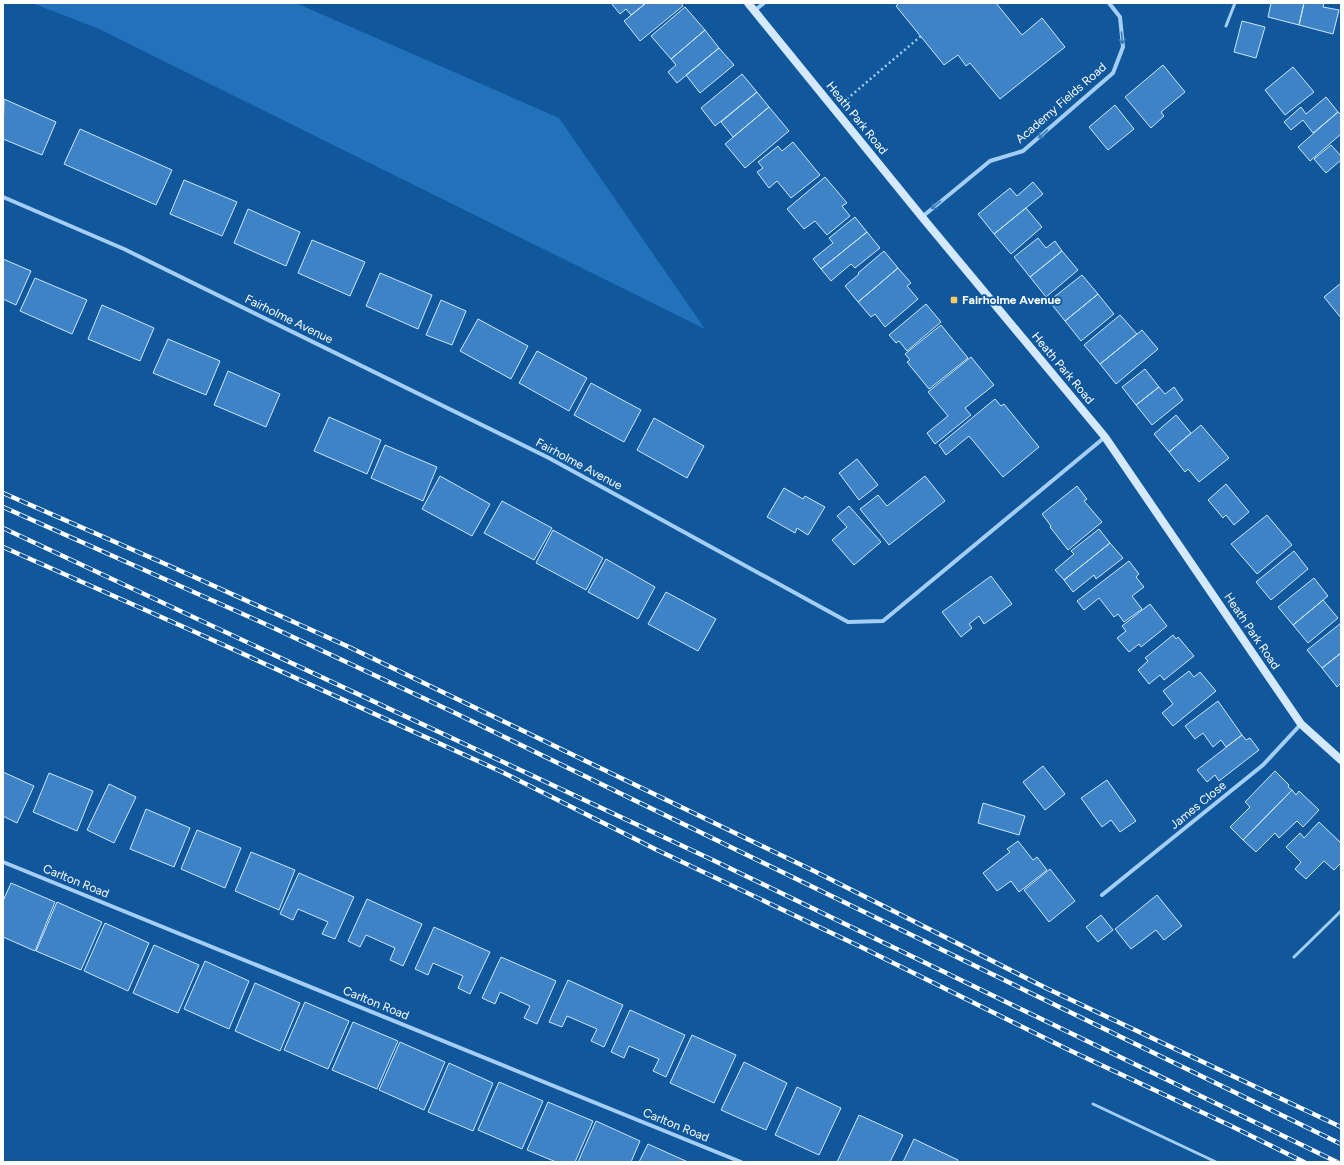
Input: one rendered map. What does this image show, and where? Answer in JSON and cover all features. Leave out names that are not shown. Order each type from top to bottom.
[{"type":"street","name":"Heath Park Road","points":[[748,3],[834,110],[1105,437],[1301,724],[1341,760]]},
{"type":"street","points":[[754,11],[764,3]]},
{"type":"street","name":"Academy Fields Road","points":[[922,216],[990,161],[1023,151],[1113,74],[1123,47],[1120,17],[1109,3]]},
{"type":"street","name":"Fairholme Avenue","points":[[3,197],[124,249],[549,458],[848,622],[883,621],[1105,437]]},
{"type":"street","name":"James Close","points":[[1102,895],[1263,765],[1301,724]]},
{"type":"street","name":"Carlton Road","points":[[3,862],[741,1162]]},
{"type":"lane","points":[[1226,26],[1235,3]]},
{"type":"lane","points":[[1294,957],[1341,911]]},
{"type":"lane","points":[[1093,1104],[1216,1162]]},
{"type":"path","points":[[834,110],[921,36]]},
{"type":"shaded area","points":[[32,3],[296,3],[559,118],[705,329],[97,28]]},
{"type":"building","points":[[611,3],[646,3],[631,15],[626,9],[620,14]]},
{"type":"building","points":[[646,3],[681,3],[683,6],[640,41],[624,21]]},
{"type":"building","points":[[899,3],[996,3],[1022,35],[1042,18],[1065,47],[1000,99],[970,63],[966,66],[958,55],[944,65],[896,6]]},
{"type":"building","points":[[1271,3],[1304,3],[1299,25],[1268,17]]},
{"type":"building","points":[[1304,3],[1324,3],[1323,7],[1339,10],[1333,34],[1299,25]]},
{"type":"building","points":[[685,7],[705,30],[671,59],[651,36]]},
{"type":"building","points":[[1242,21],[1265,27],[1256,58],[1234,52]]},
{"type":"building","points":[[705,30],[719,48],[677,83],[668,72],[676,65],[671,59]]},
{"type":"building","points":[[719,48],[734,65],[700,93],[686,75]]},
{"type":"building","points":[[1163,65],[1185,92],[1161,112],[1164,116],[1151,128],[1125,97]]},
{"type":"building","points":[[1293,67],[1314,92],[1285,115],[1265,90]]},
{"type":"building","points":[[742,74],[757,92],[715,126],[701,108]]},
{"type":"building","points":[[757,92],[769,107],[733,137],[721,122]]},
{"type":"building","points":[[1326,97],[1338,112],[1313,133],[1303,120],[1291,130],[1284,122],[1301,107],[1306,114]]},
{"type":"building","points":[[4,99],[56,122],[42,155],[3,139]]},
{"type":"building","points":[[1115,105],[1134,129],[1108,150],[1089,127]]},
{"type":"building","points":[[769,107],[789,131],[745,168],[725,144]]},
{"type":"building","points":[[1338,112],[1341,115],[1341,134],[1310,161],[1298,147]]},
{"type":"building","points":[[80,129],[172,170],[156,205],[64,164]]},
{"type":"building","points":[[793,142],[820,175],[791,198],[777,181],[769,188],[757,172],[763,168],[758,162],[778,146],[782,151]]},
{"type":"building","points":[[1331,145],[1341,156],[1341,160],[1326,173],[1314,159]]},
{"type":"building","points":[[825,177],[847,203],[842,206],[850,216],[827,235],[815,221],[804,229],[787,209]]},
{"type":"building","points":[[184,180],[237,202],[222,236],[170,214]]},
{"type":"building","points":[[1033,182],[1043,194],[994,234],[978,214],[1010,188],[1017,196]]},
{"type":"building","points":[[1026,208],[1042,227],[1011,254],[994,234]]},
{"type":"building","points":[[248,209],[300,232],[286,266],[234,243]]},
{"type":"building","points":[[855,217],[867,232],[821,269],[813,259],[833,243],[829,238]]},
{"type":"building","points":[[867,232],[880,248],[855,268],[851,264],[831,281],[821,269]]},
{"type":"building","points":[[1038,238],[1046,248],[1055,241],[1062,251],[1030,277],[1014,257]]},
{"type":"building","points":[[312,240],[365,262],[350,296],[298,273]]},
{"type":"building","points":[[884,251],[898,268],[858,302],[845,286]]},
{"type":"building","points":[[1062,251],[1078,270],[1046,297],[1030,277]]},
{"type":"building","points":[[3,259],[31,271],[16,305],[3,299]]},
{"type":"building","points":[[898,268],[911,283],[907,286],[918,299],[885,327],[875,314],[871,317],[858,302]]},
{"type":"building","points":[[380,273],[432,295],[418,329],[366,306]]},
{"type":"building","points":[[1082,275],[1098,294],[1065,321],[1049,301]]},
{"type":"building","points":[[35,278],[87,300],[72,334],[20,311]]},
{"type":"building","points":[[1341,283],[1341,318],[1324,297]]},
{"type":"building","points":[[1098,294],[1114,314],[1081,341],[1065,321]]},
{"type":"building","points":[[441,300],[466,311],[452,345],[426,335]]},
{"type":"building","points":[[926,304],[941,322],[907,351],[899,341],[896,343],[889,335]]},
{"type":"building","points":[[102,305],[154,328],[140,361],[88,339]]},
{"type":"building","points":[[1120,315],[1137,334],[1100,364],[1084,345]]},
{"type":"building","points":[[478,319],[528,346],[511,379],[460,351]]},
{"type":"building","points":[[941,325],[968,358],[929,389],[907,362],[910,360],[905,354]]},
{"type":"building","points":[[1142,330],[1158,349],[1116,384],[1100,364]]},
{"type":"building","points":[[168,339],[220,361],[206,395],[153,373]]},
{"type":"building","points":[[537,351],[587,378],[569,411],[519,383]]},
{"type":"building","points":[[971,357],[994,385],[965,408],[971,415],[935,444],[927,433],[948,416],[928,392]]},
{"type":"building","points":[[1145,369],[1159,387],[1136,405],[1122,387]]},
{"type":"building","points":[[228,371],[280,394],[266,427],[214,405]]},
{"type":"building","points":[[591,383],[641,410],[624,442],[574,415]]},
{"type":"building","points":[[1159,387],[1165,394],[1174,387],[1183,400],[1152,425],[1136,405]]},
{"type":"building","points":[[995,399],[1001,406],[1004,404],[1039,447],[1003,477],[969,436],[946,455],[939,445]]},
{"type":"building","points":[[1176,415],[1191,433],[1169,452],[1154,434]]},
{"type":"building","points":[[329,417],[381,440],[367,474],[314,451]]},
{"type":"building","points":[[654,418],[704,446],[687,478],[637,450]]},
{"type":"building","points":[[1201,425],[1229,458],[1199,482],[1188,469],[1185,472],[1169,452]]},
{"type":"building","points":[[385,445],[437,467],[423,501],[371,478]]},
{"type":"building","points":[[857,459],[878,485],[859,500],[839,473]]},
{"type":"building","points":[[440,476],[490,504],[472,536],[422,509]]},
{"type":"building","points":[[925,476],[945,501],[889,545],[860,509],[878,495],[887,506]]},
{"type":"building","points":[[1226,484],[1249,512],[1234,525],[1226,515],[1223,518],[1208,500]]},
{"type":"building","points":[[1077,486],[1087,499],[1084,501],[1102,522],[1068,550],[1042,514]]},
{"type":"building","points":[[784,488],[803,499],[805,496],[825,507],[808,535],[797,528],[795,533],[767,517]]},
{"type":"building","points":[[502,501],[552,528],[534,560],[484,533]]},
{"type":"building","points":[[849,506],[881,542],[854,565],[832,540],[847,527],[837,516]]},
{"type":"building","points":[[1267,515],[1292,545],[1257,574],[1231,544]]},
{"type":"building","points":[[1099,529],[1110,543],[1064,580],[1055,570],[1074,554],[1071,551]]},
{"type":"building","points":[[553,530],[603,558],[586,590],[536,563]]},
{"type":"building","points":[[1110,543],[1123,558],[1096,579],[1094,575],[1073,592],[1064,580]]},
{"type":"building","points":[[1294,551],[1308,569],[1271,600],[1256,582]]},
{"type":"building","points":[[606,559],[655,587],[638,619],[588,592]]},
{"type":"building","points":[[1129,561],[1139,574],[1136,577],[1144,587],[1132,596],[1142,609],[1124,622],[1118,614],[1114,617],[1099,598],[1084,610],[1077,601]]},
{"type":"building","points":[[991,576],[1012,604],[984,624],[979,616],[969,624],[972,628],[961,637],[942,612]]},
{"type":"building","points":[[1314,578],[1328,596],[1293,625],[1278,607]]},
{"type":"building","points":[[666,592],[716,619],[698,651],[648,624]]},
{"type":"building","points":[[1323,600],[1338,618],[1308,643],[1293,625]]},
{"type":"building","points":[[1150,604],[1167,626],[1141,647],[1139,644],[1129,652],[1117,638],[1126,631],[1122,626]]},
{"type":"building","points":[[1341,623],[1341,653],[1322,668],[1307,650]]},
{"type":"building","points":[[1173,635],[1176,639],[1178,637],[1194,656],[1164,680],[1160,675],[1149,684],[1138,670],[1148,661],[1145,658]]},
{"type":"building","points":[[1341,653],[1341,683],[1337,687],[1322,668]]},
{"type":"building","points":[[1189,671],[1194,677],[1200,672],[1216,691],[1173,726],[1162,713],[1173,704],[1163,691]]},
{"type":"building","points":[[1218,701],[1242,735],[1226,747],[1221,740],[1213,747],[1203,733],[1195,739],[1185,726]]},
{"type":"building","points":[[1242,735],[1246,740],[1250,738],[1259,750],[1219,781],[1215,775],[1207,782],[1197,770]]},
{"type":"building","points":[[1043,766],[1065,794],[1045,810],[1023,782]]},
{"type":"building","points":[[1275,771],[1292,790],[1243,840],[1230,827],[1250,807],[1245,802]]},
{"type":"building","points":[[3,772],[34,786],[17,823],[3,816]]},
{"type":"building","points":[[49,773],[93,791],[77,831],[33,812]]},
{"type":"building","points":[[1107,780],[1136,821],[1120,832],[1111,820],[1102,827],[1081,798]]},
{"type":"building","points":[[109,784],[136,797],[114,843],[87,830]]},
{"type":"building","points":[[1292,790],[1296,795],[1299,791],[1319,810],[1303,827],[1297,821],[1279,838],[1275,833],[1256,852],[1243,840]]},
{"type":"building","points":[[983,803],[1025,816],[1019,835],[978,823]]},
{"type":"building","points":[[146,809],[190,828],[174,867],[130,849]]},
{"type":"building","points":[[1319,822],[1341,843],[1341,863],[1334,870],[1324,861],[1306,879],[1295,869],[1301,862],[1286,847],[1300,833],[1304,838]]},
{"type":"building","points":[[197,830],[241,848],[225,888],[181,869]]},
{"type":"building","points":[[1018,841],[1033,860],[1037,857],[1047,870],[1019,892],[1011,881],[997,891],[983,873],[1010,852],[1007,849]]},
{"type":"building","points":[[251,852],[295,870],[279,910],[235,891]]},
{"type":"building","points":[[1050,869],[1075,901],[1049,922],[1024,890]]},
{"type":"building","points":[[299,873],[354,897],[335,939],[322,934],[328,922],[298,909],[293,920],[280,914]]},
{"type":"building","points":[[11,883],[55,902],[35,951],[3,937],[3,901]]},
{"type":"building","points":[[1157,895],[1182,926],[1164,940],[1156,930],[1131,949],[1115,929]]},
{"type":"building","points":[[367,899],[422,924],[403,966],[390,960],[395,948],[366,935],[360,947],[348,941]]},
{"type":"building","points":[[57,902],[102,922],[81,970],[36,951]]},
{"type":"building","points":[[1101,915],[1113,930],[1098,942],[1086,927]]},
{"type":"building","points":[[105,923],[149,943],[128,991],[84,971]]},
{"type":"building","points":[[434,927],[490,952],[470,994],[458,988],[463,976],[433,963],[428,975],[415,969]]},
{"type":"building","points":[[154,945],[199,965],[178,1013],[133,993]]},
{"type":"building","points":[[501,957],[556,981],[537,1024],[524,1018],[530,1006],[500,992],[495,1004],[482,998]]},
{"type":"building","points":[[205,961],[249,981],[229,1029],[184,1009]]},
{"type":"building","points":[[568,980],[623,1005],[604,1047],[591,1041],[597,1029],[567,1016],[562,1027],[549,1022]]},
{"type":"building","points":[[255,983],[300,1003],[280,1051],[235,1031]]},
{"type":"building","points":[[305,1002],[349,1021],[328,1069],[284,1050]]},
{"type":"building","points":[[630,1010],[685,1035],[666,1077],[653,1071],[659,1059],[629,1046],[624,1058],[611,1052]]},
{"type":"building","points":[[353,1022],[398,1041],[377,1089],[332,1070]]},
{"type":"building","points":[[692,1035],[736,1055],[714,1103],[670,1083]]},
{"type":"building","points":[[400,1042],[445,1062],[424,1110],[379,1090]]},
{"type":"building","points":[[744,1062],[787,1083],[766,1130],[721,1110]]},
{"type":"building","points":[[449,1063],[493,1083],[473,1131],[428,1112]]},
{"type":"building","points":[[499,1082],[543,1101],[522,1149],[478,1130]]},
{"type":"building","points":[[797,1087],[841,1108],[819,1155],[775,1135]]},
{"type":"building","points":[[548,1102],[593,1121],[575,1162],[556,1162],[527,1150]]},
{"type":"building","points":[[859,1115],[903,1135],[890,1162],[837,1162]]},
{"type":"building","points":[[596,1121],[640,1141],[631,1162],[578,1162]]},
{"type":"building","points":[[914,1139],[958,1160],[957,1162],[903,1162]]},
{"type":"building","points":[[648,1144],[688,1162],[639,1162]]},
{"type":"railway","points":[[3,493],[170,566],[349,647],[814,871],[1048,989],[1341,1127]]},
{"type":"railway","points":[[3,507],[263,623],[453,712],[1341,1144]]},
{"type":"railway","points":[[3,528],[719,863],[1337,1162]]},
{"type":"railway","points":[[3,547],[195,632],[502,772],[657,850],[861,947],[1069,1050],[1304,1162]]},
{"type":"place","name":"Fairholme Avenue","points":[[954,300]]}]
